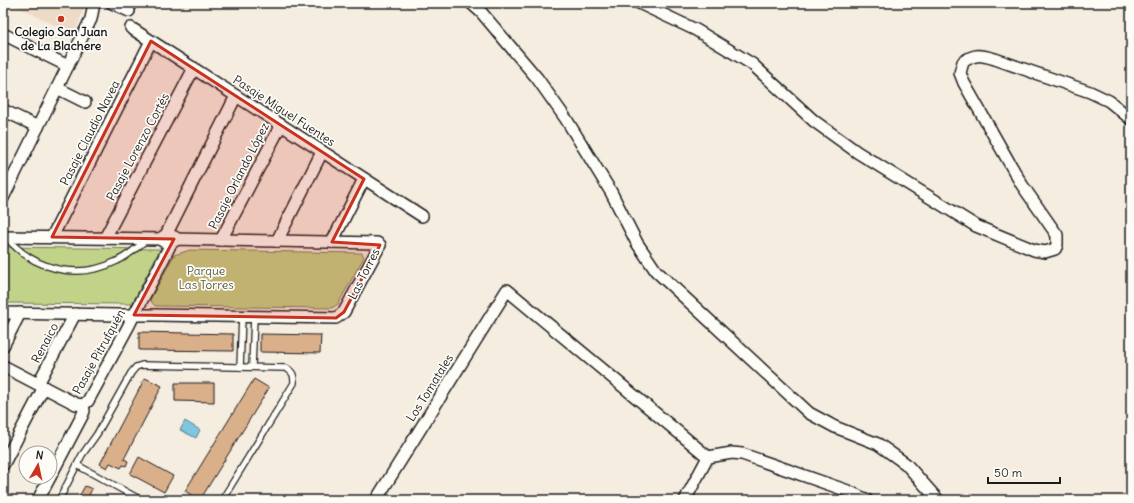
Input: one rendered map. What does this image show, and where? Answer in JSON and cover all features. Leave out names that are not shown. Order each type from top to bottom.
[{"type":"street","points":[[5,191],[91,19],[94,3]]},
{"type":"street","points":[[112,3],[129,11]]},
{"type":"street","points":[[471,3],[481,12],[537,78],[566,119],[611,192],[637,243],[656,271],[809,413],[835,427],[878,444],[906,464],[938,500]]},
{"type":"street","points":[[639,3],[696,30],[752,64],[814,121],[857,152],[976,226],[1034,250],[1045,252],[1055,249],[1057,245],[1057,235],[1022,184],[964,84],[960,73],[963,62],[971,56],[984,56],[995,59],[1090,92],[1109,102],[1131,119]]},
{"type":"street","name":"Pasaje Miguel Fuentes","points":[[131,28],[422,216]]},
{"type":"street","points":[[3,34],[68,66]]},
{"type":"street","name":"Pasaje Claudio Navea","points":[[52,237],[151,41]]},
{"type":"street","name":"Pasaje Lorenzo Cortés","points":[[105,238],[194,68]]},
{"type":"street","points":[[57,88],[85,102]]},
{"type":"street","name":"Pasaje Pitrufquén","points":[[58,462],[82,416],[83,405],[88,401],[134,315],[236,96]]},
{"type":"street","points":[[3,110],[38,127]]},
{"type":"street","name":"Pasaje Orlando López","points":[[221,240],[281,125]]},
{"type":"street","points":[[277,241],[322,152]]},
{"type":"street","points":[[332,242],[364,179]]},
{"type":"street","name":"Las Torres","points":[[3,313],[336,318],[344,312],[380,245],[377,243],[148,238],[5,237]]},
{"type":"street","name":"Los Tomatales","points":[[376,500],[507,290],[708,457]]},
{"type":"street","points":[[3,346],[20,313]]},
{"type":"street","name":"Renaico","points":[[3,464],[75,314]]},
{"type":"street","points":[[3,366],[76,404],[83,405]]},
{"type":"street","points":[[685,500],[708,457],[732,453],[742,454],[848,492],[866,500]]},
{"type":"street","name":"Pasaje Pitrufquén","points":[[38,500],[46,485]]},
{"type":"lane","points":[[5,237],[16,248],[37,262],[57,269],[75,271],[95,269],[111,264],[131,253],[148,238]]},
{"type":"lane","points":[[240,367],[242,316]]},
{"type":"lane","points":[[252,367],[254,317]]},
{"type":"lane","points":[[59,500],[77,465],[136,367],[142,365],[286,368],[294,375],[294,383],[222,500]]},
{"type":"lane","points":[[77,465],[142,500]]},
{"type":"highlighted area","points":[[151,41],[364,179],[332,242],[380,245],[344,312],[336,318],[134,315],[174,239],[52,237]]},
{"type":"shaded area","name":"Colegio San Juan de La Blachere","points":[[10,3],[86,3],[74,35]]},
{"type":"green space","name":"Parque Las Torres","points":[[3,247],[160,249],[132,304],[3,303]]},
{"type":"green space","name":"Parque Las Torres","points":[[190,250],[362,253],[364,257],[338,304],[332,308],[155,306],[150,300],[174,255]]},
{"type":"water","points":[[185,421],[200,430],[196,438],[180,430]]},
{"type":"building","points":[[139,332],[233,334],[233,351],[139,350]]},
{"type":"building","points":[[260,334],[321,335],[320,353],[260,352]]},
{"type":"building","points":[[145,378],[162,386],[124,459],[128,461],[126,466],[123,465],[121,468],[110,463],[107,468],[100,464]]},
{"type":"building","points":[[254,379],[269,388],[200,500],[185,491]]},
{"type":"building","points":[[175,383],[214,383],[214,402],[175,401]]},
{"type":"building","points":[[139,457],[173,476],[164,492],[130,474]]},
{"type":"building","points":[[85,486],[92,489],[89,495],[99,500],[77,500]]},
{"type":"place","name":"Colegio San Juan de La Blachere","points":[[61,19]]}]
